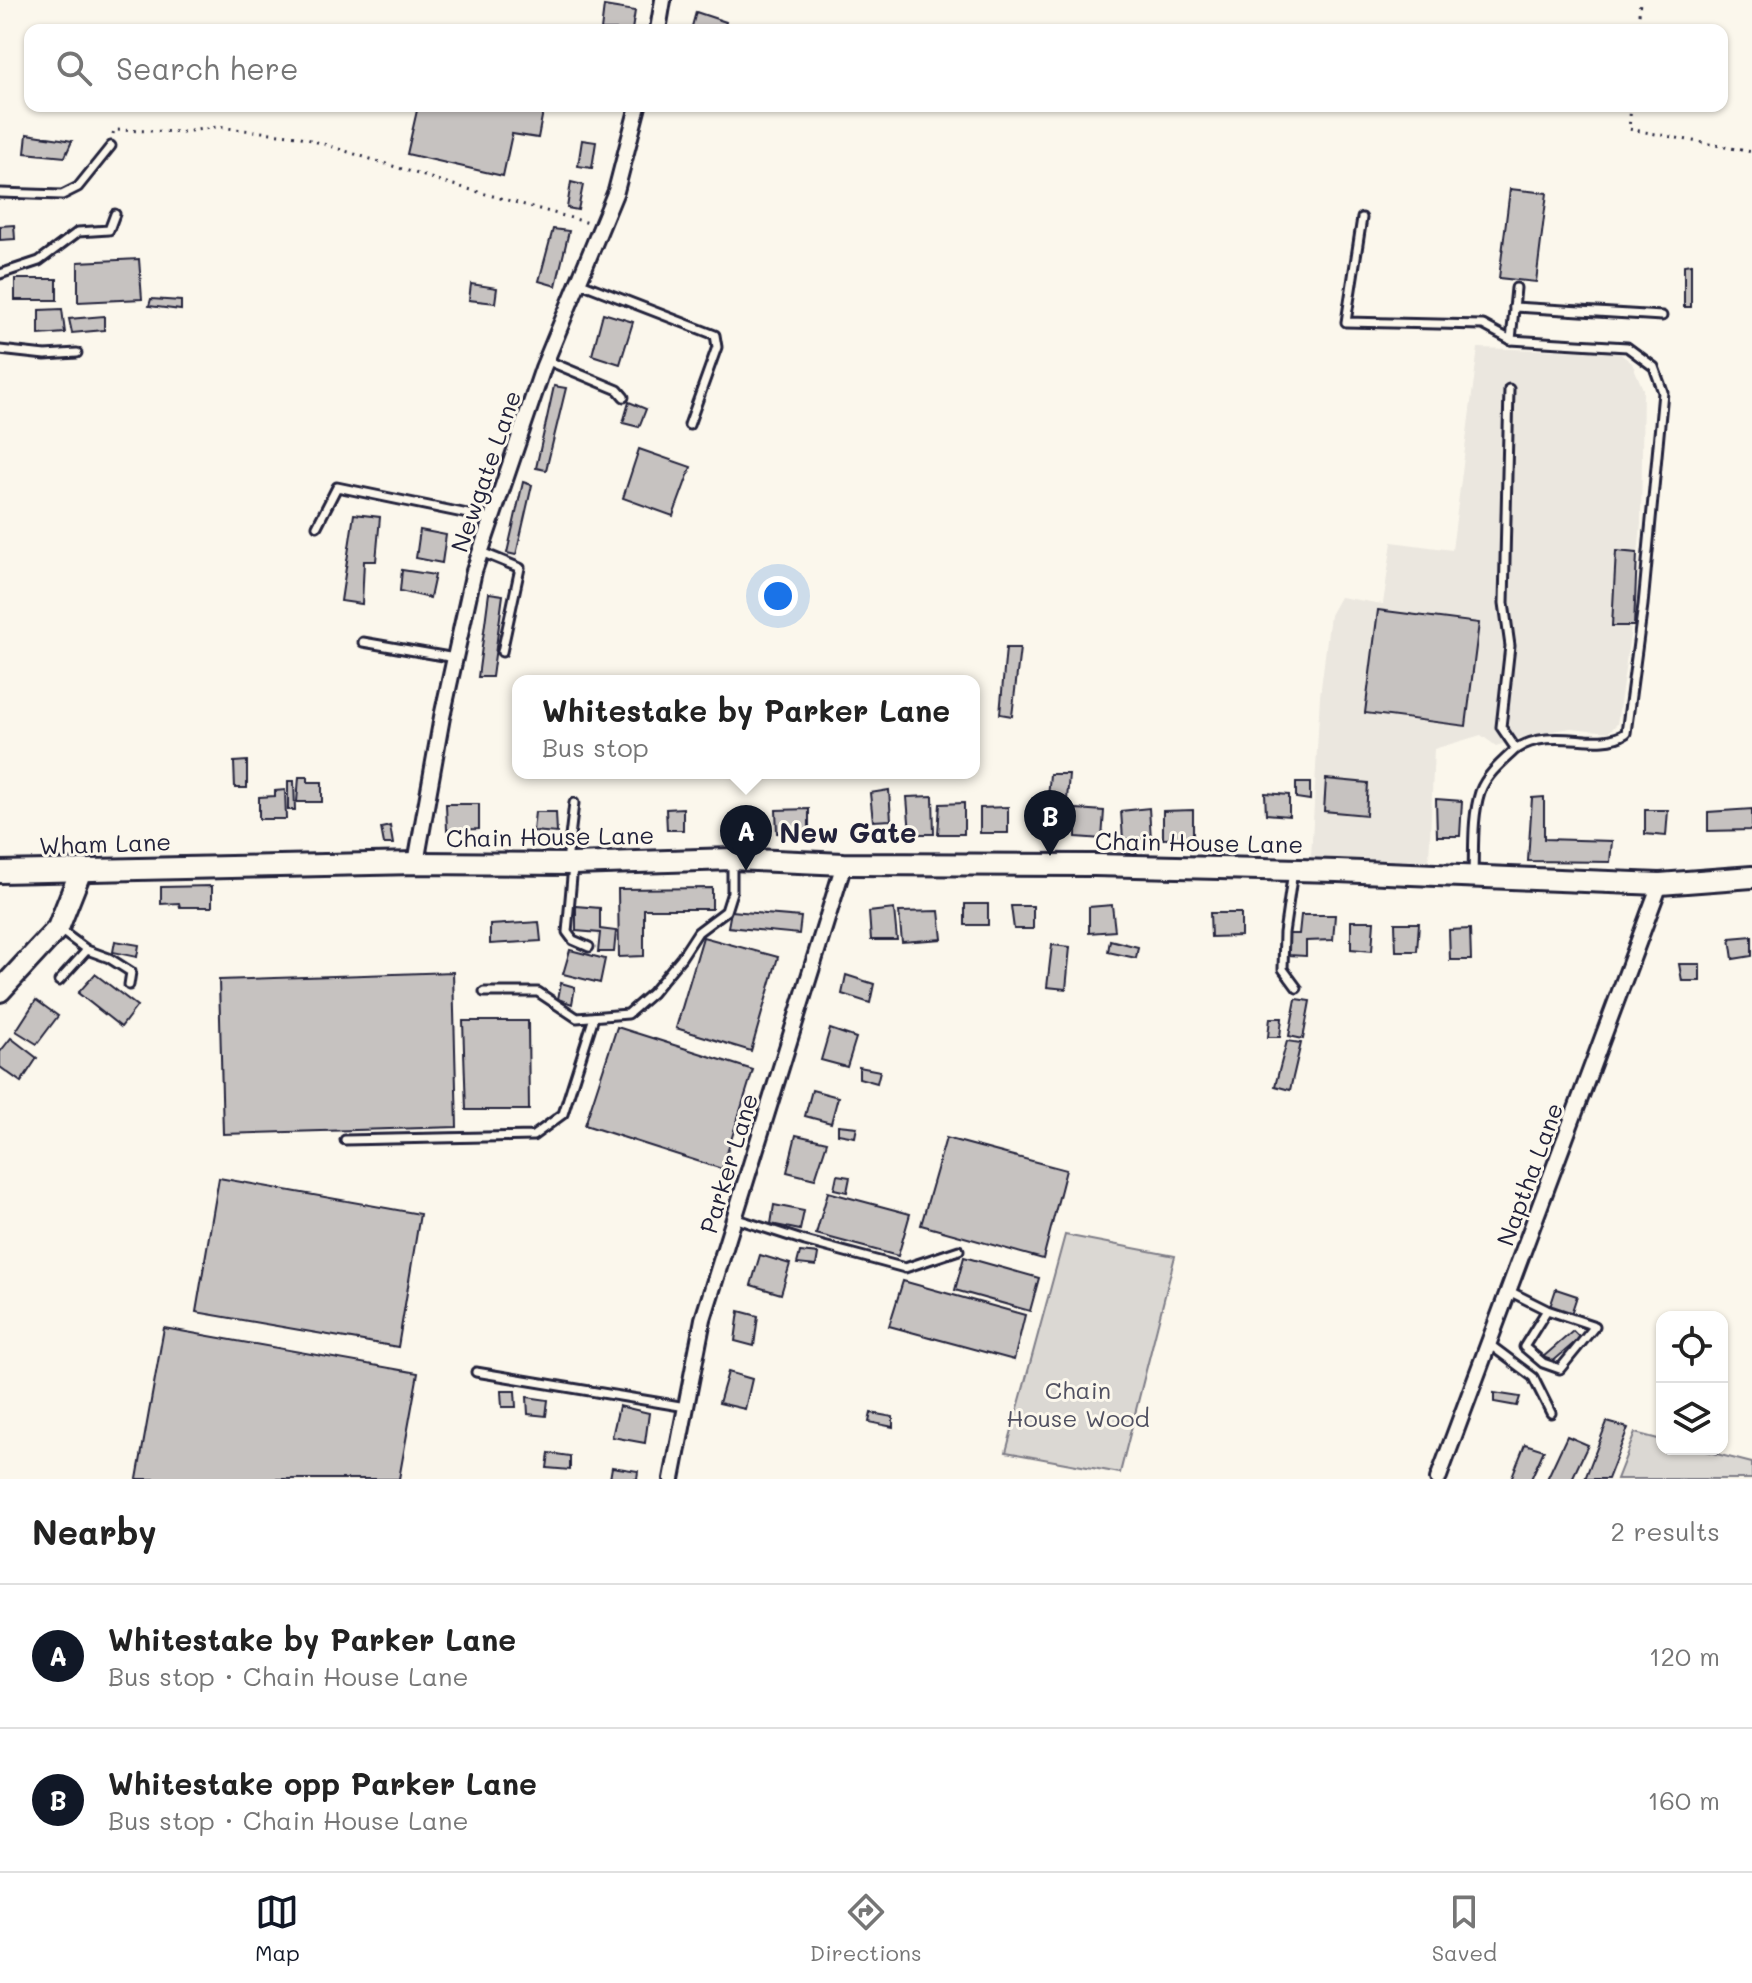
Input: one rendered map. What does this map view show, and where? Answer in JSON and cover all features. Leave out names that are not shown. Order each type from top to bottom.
[{"type":"street","points":[[659,24],[662,0]]},
{"type":"street","name":"Newgate Lane","points":[[416,863],[455,658],[481,552],[546,360],[616,191],[636,112]]},
{"type":"street","name":"Chain House Lane","points":[[212,867],[570,864],[732,859],[844,864],[1293,870],[1660,884],[1752,877]]},
{"type":"street","name":"Parker Lane","points":[[672,1479],[703,1319],[844,864]]},
{"type":"street","name":"Wham Lane","points":[[0,872],[212,867]]},
{"type":"street","points":[[0,991],[58,928],[81,870]]},
{"type":"street","name":"Naptha Lane","points":[[1438,1479],[1660,884]]},
{"type":"lane","points":[[0,193],[62,195],[78,187],[111,146]]},
{"type":"lane","points":[[0,274],[39,261],[78,232],[109,230],[115,214]]},
{"type":"lane","points":[[1362,218],[1346,322],[1483,325],[1511,340],[1627,347],[1654,367],[1663,392],[1643,605],[1626,733],[1616,740],[1544,737],[1516,749],[1495,769],[1480,790],[1473,876]]},
{"type":"lane","points":[[578,282],[715,335],[717,347],[689,425]]},
{"type":"lane","points":[[1511,340],[1516,288]]},
{"type":"lane","points":[[1514,307],[1662,316]]},
{"type":"lane","points":[[0,350],[45,355],[77,353]]},
{"type":"lane","points":[[546,360],[618,390],[624,397]]},
{"type":"lane","points":[[1509,389],[1504,603],[1510,646],[1501,727],[1516,749]]},
{"type":"lane","points":[[317,526],[337,487],[492,519]]},
{"type":"lane","points":[[481,552],[520,568],[502,652]]},
{"type":"lane","points":[[363,642],[455,658]]},
{"type":"lane","points":[[574,803],[567,932],[573,940],[589,947]]},
{"type":"lane","points":[[484,992],[538,992],[577,1018],[628,1014],[672,970],[698,932],[726,911],[732,892],[732,859]]},
{"type":"lane","points":[[1293,870],[1284,933],[1283,969],[1297,988]]},
{"type":"lane","points":[[58,928],[87,950],[109,958],[131,972],[129,985]]},
{"type":"lane","points":[[59,981],[87,950]]},
{"type":"lane","points":[[345,1140],[533,1136],[563,1114],[594,1017]]},
{"type":"lane","points":[[734,1218],[905,1268],[959,1250]]},
{"type":"lane","points":[[1509,1291],[1547,1310],[1595,1326],[1560,1369],[1543,1363],[1524,1347],[1547,1310]]},
{"type":"lane","points":[[1489,1344],[1533,1377],[1551,1413]]},
{"type":"lane","points":[[476,1372],[686,1407]]},
{"type":"path","points":[[1638,24],[1640,0]]},
{"type":"path","points":[[1630,112],[1629,129],[1752,152]]},
{"type":"path","points":[[111,146],[114,130],[183,132],[217,127],[298,136],[443,182],[600,226]]},
{"type":"shaded area","points":[[1478,348],[1618,352],[1632,363],[1643,389],[1641,524],[1617,724],[1609,732],[1571,728],[1530,735],[1496,746],[1481,735],[1434,749],[1429,861],[1311,857],[1320,696],[1330,615],[1340,597],[1383,604],[1392,542],[1452,550]]},
{"type":"green space","name":"Chain House Wood","points":[[1065,1235],[1175,1256],[1120,1473],[1006,1452]]},
{"type":"green space","points":[[1635,1433],[1656,1438],[1656,1455],[1721,1455],[1752,1463],[1752,1479],[1617,1479]]},
{"type":"building","points":[[604,6],[635,11],[633,24],[602,24]]},
{"type":"building","points":[[696,12],[726,22],[726,24],[693,24]]},
{"type":"building","points":[[417,112],[543,112],[538,138],[512,134],[503,176],[407,154]]},
{"type":"building","points":[[27,134],[72,141],[65,157],[25,153]]},
{"type":"building","points":[[582,140],[596,142],[592,168],[578,166]]},
{"type":"building","points":[[571,182],[583,185],[578,210],[567,208]]},
{"type":"building","points":[[1510,189],[1547,193],[1536,282],[1499,278]]},
{"type":"building","points":[[14,225],[15,239],[0,240],[0,226]]},
{"type":"building","points":[[553,229],[569,231],[556,286],[539,281]]},
{"type":"building","points":[[139,259],[142,299],[78,302],[78,262]]},
{"type":"building","points":[[1691,264],[1691,307],[1684,307],[1684,265]]},
{"type":"building","points":[[15,279],[57,279],[57,300],[15,300]]},
{"type":"building","points":[[471,284],[497,288],[495,303],[469,300]]},
{"type":"building","points":[[151,299],[181,301],[181,310],[149,306]]},
{"type":"building","points":[[62,309],[65,333],[39,335],[39,310]]},
{"type":"building","points":[[603,313],[633,322],[620,364],[592,355]]},
{"type":"building","points":[[104,316],[104,330],[72,333],[69,319]]},
{"type":"building","points":[[554,386],[566,388],[546,470],[536,468]]},
{"type":"building","points":[[629,402],[646,409],[639,427],[623,423]]},
{"type":"building","points":[[639,449],[691,467],[673,516],[623,498]]},
{"type":"building","points":[[523,482],[532,485],[516,555],[507,553]]},
{"type":"building","points":[[354,514],[380,517],[376,561],[364,561],[362,604],[341,601]]},
{"type":"building","points":[[420,530],[446,535],[442,563],[416,558]]},
{"type":"building","points":[[1616,551],[1637,553],[1634,626],[1612,626]]},
{"type":"building","points":[[402,570],[435,575],[430,598],[400,591]]},
{"type":"building","points":[[489,593],[503,595],[492,677],[478,677]]},
{"type":"building","points":[[1378,610],[1479,623],[1466,726],[1365,713]]},
{"type":"building","points":[[1006,648],[1020,648],[1012,716],[1000,714]]},
{"type":"building","points":[[247,761],[247,788],[235,788],[234,762]]},
{"type":"building","points":[[1050,774],[1069,774],[1067,800],[1048,798]]},
{"type":"building","points":[[299,777],[308,777],[308,782],[322,782],[322,802],[297,802]]},
{"type":"building","points":[[1326,779],[1368,783],[1366,815],[1324,811]]},
{"type":"building","points":[[288,781],[294,781],[295,810],[288,810]]},
{"type":"building","points":[[1296,783],[1310,783],[1310,800],[1296,798]]},
{"type":"building","points":[[285,790],[286,819],[259,819],[259,797],[275,796],[275,791]]},
{"type":"building","points":[[889,790],[891,820],[873,821],[870,793]]},
{"type":"building","points":[[1265,793],[1289,795],[1289,816],[1266,814]]},
{"type":"building","points":[[933,796],[934,834],[910,834],[907,797]]},
{"type":"building","points":[[1544,797],[1544,839],[1612,841],[1610,862],[1528,861],[1532,798]]},
{"type":"building","points":[[1436,799],[1462,801],[1460,836],[1437,836]]},
{"type":"building","points":[[964,803],[964,834],[938,834],[940,804]]},
{"type":"building","points":[[446,804],[479,804],[479,829],[447,830]]},
{"type":"building","points":[[1008,807],[1008,833],[980,833],[980,808]]},
{"type":"building","points":[[683,808],[683,830],[667,830],[666,809]]},
{"type":"building","points":[[1149,808],[1151,839],[1123,839],[1121,811]]},
{"type":"building","points":[[809,809],[809,835],[777,833],[776,810]]},
{"type":"building","points":[[1076,809],[1104,811],[1102,839],[1076,837]]},
{"type":"building","points":[[1752,809],[1752,830],[1708,831],[1708,812]]},
{"type":"building","points":[[1193,810],[1193,838],[1163,839],[1163,811]]},
{"type":"building","points":[[1645,810],[1668,810],[1666,836],[1645,834]]},
{"type":"building","points":[[535,812],[556,812],[557,833],[533,831]]},
{"type":"building","points":[[1041,814],[1060,814],[1060,835],[1041,835]]},
{"type":"building","points":[[390,826],[393,844],[384,844],[381,828]]},
{"type":"building","points":[[212,886],[212,907],[161,904],[161,887]]},
{"type":"building","points":[[712,888],[712,909],[644,909],[644,956],[619,957],[618,889]]},
{"type":"building","points":[[965,904],[988,904],[988,925],[965,925]]},
{"type":"building","points":[[1112,905],[1115,931],[1089,933],[1089,907]]},
{"type":"building","points":[[576,906],[600,908],[600,929],[616,931],[614,952],[598,952],[600,933],[576,931]]},
{"type":"building","points":[[1011,906],[1033,906],[1033,929],[1014,929]]},
{"type":"building","points":[[894,909],[897,940],[871,940],[869,912]]},
{"type":"building","points":[[731,911],[801,917],[799,934],[728,927]]},
{"type":"building","points":[[939,911],[942,939],[902,942],[899,912]]},
{"type":"building","points":[[1210,913],[1241,913],[1241,936],[1211,937]]},
{"type":"building","points":[[1301,915],[1335,915],[1333,940],[1306,941],[1306,956],[1288,955],[1288,934],[1299,934]]},
{"type":"building","points":[[1351,921],[1374,921],[1372,951],[1351,949]]},
{"type":"building","points":[[539,922],[541,941],[490,944],[490,925]]},
{"type":"building","points":[[1395,923],[1419,923],[1417,951],[1396,951]]},
{"type":"building","points":[[1470,929],[1471,960],[1450,960],[1449,930]]},
{"type":"building","points":[[1752,936],[1752,956],[1733,959],[1730,938]]},
{"type":"building","points":[[703,937],[778,957],[751,1051],[676,1028]]},
{"type":"building","points":[[1110,940],[1138,947],[1136,958],[1108,952]]},
{"type":"building","points":[[115,941],[139,945],[137,957],[113,952]]},
{"type":"building","points":[[1052,945],[1070,947],[1066,989],[1047,987]]},
{"type":"building","points":[[570,950],[605,959],[600,983],[563,974]]},
{"type":"building","points":[[1679,964],[1700,964],[1700,981],[1682,981]]},
{"type":"building","points":[[453,972],[457,1127],[223,1134],[219,980]]},
{"type":"building","points":[[95,974],[137,1006],[121,1027],[78,993]]},
{"type":"building","points":[[846,975],[874,984],[870,1003],[842,994]]},
{"type":"building","points":[[561,983],[575,987],[572,1004],[558,999]]},
{"type":"building","points":[[1296,999],[1310,1001],[1303,1039],[1289,1036]]},
{"type":"building","points":[[36,1000],[58,1016],[37,1044],[16,1031]]},
{"type":"building","points":[[1270,1018],[1282,1018],[1280,1037],[1268,1037]]},
{"type":"building","points":[[463,1021],[528,1021],[529,1110],[466,1110]]},
{"type":"building","points":[[617,1027],[753,1070],[722,1169],[585,1125]]},
{"type":"building","points":[[830,1029],[856,1038],[847,1067],[821,1060]]},
{"type":"building","points":[[11,1038],[37,1058],[21,1082],[0,1067],[0,1052]]},
{"type":"building","points":[[1287,1041],[1301,1043],[1290,1090],[1275,1086]]},
{"type":"building","points":[[859,1067],[880,1071],[877,1083],[859,1078]]},
{"type":"building","points":[[812,1090],[838,1097],[831,1123],[805,1116]]},
{"type":"building","points":[[838,1125],[857,1127],[855,1137],[838,1134]]},
{"type":"building","points":[[796,1135],[827,1142],[815,1179],[787,1172]]},
{"type":"building","points":[[946,1138],[1066,1170],[1043,1259],[921,1225]]},
{"type":"building","points":[[837,1175],[850,1177],[847,1192],[834,1189]]},
{"type":"building","points":[[219,1178],[420,1214],[398,1347],[196,1312]]},
{"type":"building","points":[[828,1192],[910,1214],[898,1256],[816,1234]]},
{"type":"building","points":[[774,1205],[804,1211],[800,1230],[771,1224]]},
{"type":"building","points":[[800,1252],[818,1254],[816,1266],[797,1264]]},
{"type":"building","points":[[760,1255],[790,1264],[781,1294],[751,1285]]},
{"type":"building","points":[[964,1257],[1039,1278],[1030,1311],[955,1290]]},
{"type":"building","points":[[903,1281],[1025,1315],[1014,1360],[889,1326]]},
{"type":"building","points":[[1556,1289],[1577,1296],[1570,1317],[1549,1310]]},
{"type":"building","points":[[739,1311],[758,1316],[754,1346],[735,1341]]},
{"type":"building","points":[[164,1328],[418,1373],[399,1479],[137,1479]]},
{"type":"building","points":[[1573,1331],[1580,1338],[1550,1364],[1543,1357]]},
{"type":"building","points":[[728,1372],[752,1379],[745,1409],[719,1403]]},
{"type":"building","points":[[501,1391],[515,1391],[516,1407],[502,1407]]},
{"type":"building","points":[[1494,1393],[1520,1397],[1517,1406],[1494,1402]]},
{"type":"building","points":[[527,1397],[548,1400],[546,1416],[528,1414]]},
{"type":"building","points":[[619,1406],[649,1413],[645,1443],[612,1437]]},
{"type":"building","points":[[871,1413],[893,1417],[893,1427],[869,1422]]},
{"type":"building","points":[[1607,1422],[1628,1428],[1608,1479],[1585,1479]]},
{"type":"building","points":[[1567,1436],[1588,1445],[1572,1479],[1547,1479]]},
{"type":"building","points":[[1525,1444],[1544,1450],[1531,1479],[1511,1479]]},
{"type":"building","points":[[549,1453],[570,1456],[570,1470],[547,1468]]},
{"type":"building","points":[[612,1467],[638,1471],[637,1479],[610,1479]]},
{"type":"place","name":"Whitestake opp Parker Lane","points":[[1050,856]]},
{"type":"place","name":"Whitestake by Parker Lane","points":[[746,871]]},
{"type":"district","name":"New Gate","points":[[848,832]]}]
